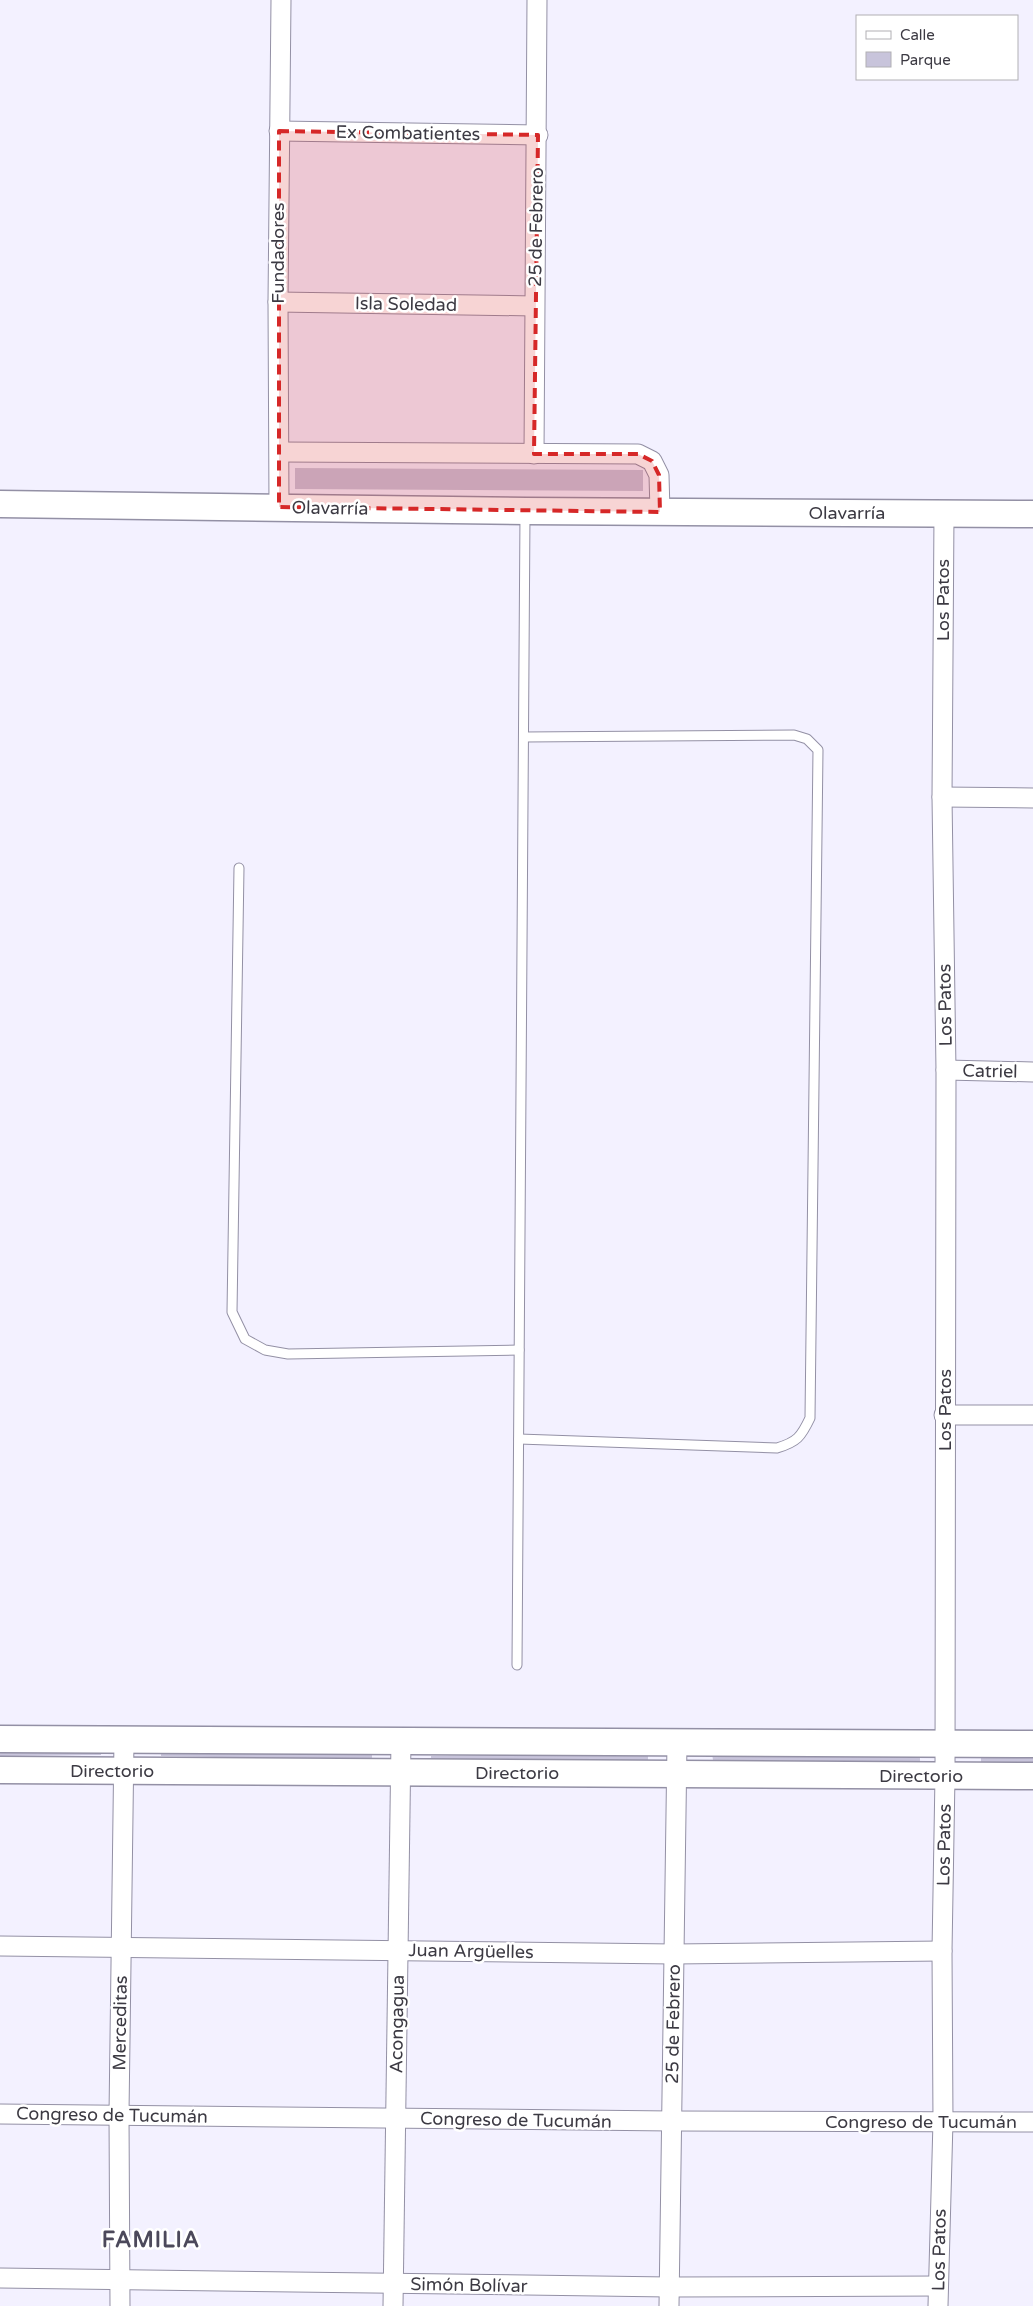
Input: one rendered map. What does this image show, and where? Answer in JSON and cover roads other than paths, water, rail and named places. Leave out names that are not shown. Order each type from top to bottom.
[{"type":"main road","name":"Olavarría","points":[[0,504],[279,506],[526,511],[1033,514]]},
{"type":"main road","name":"Directorio","points":[[0,1739],[1033,1744]]},
{"type":"main road","name":"Directorio","points":[[0,1770],[1033,1776]]},
{"type":"street","name":"Fundadores","points":[[279,506],[278,302],[281,0]]},
{"type":"street","name":"25 de Febrero","points":[[534,454],[534,306],[538,135],[537,0]]},
{"type":"street","name":"Ex Combatientes","points":[[279,131],[538,135]]},
{"type":"street","name":"Isla Soledad","points":[[278,302],[534,306]]},
{"type":"street","points":[[280,452],[638,454],[652,461],[659,475],[660,512]]},
{"type":"street","name":"Los Patos","points":[[938,2306],[943,2121],[942,1951],[945,1776],[944,1414],[946,1070],[942,797],[944,514]]},
{"type":"street","points":[[942,797],[1033,798]]},
{"type":"street","name":"Catriel","points":[[946,1070],[1033,1072]]},
{"type":"street","points":[[944,1414],[1033,1415]]},
{"type":"street","name":"Merceditas","points":[[120,2306],[119,2114],[124,1740]]},
{"type":"street","name":"Acongagua","points":[[393,2306],[401,1741]]},
{"type":"street","name":"25 de Febrero","points":[[669,2306],[677,1743]]},
{"type":"street","name":"Juan Argüelles","points":[[0,1946],[674,1954],[942,1951]]},
{"type":"street","name":"Congreso de Tucumán","points":[[0,2114],[672,2121],[1033,2122]]},
{"type":"street","name":"Simón Bolívar","points":[[0,2278],[669,2287],[938,2286]]},
{"type":"lane","points":[[517,1665],[526,511]]},
{"type":"lane","points":[[519,1439],[777,1448],[790,1444],[802,1435],[810,1418],[818,750],[808,739],[794,735],[524,738]]},
{"type":"lane","points":[[239,868],[232,1312],[245,1339],[265,1350],[288,1354],[520,1350]]},
{"type":"district","name":"FAMILIA","points":[[151,2239]]}]
